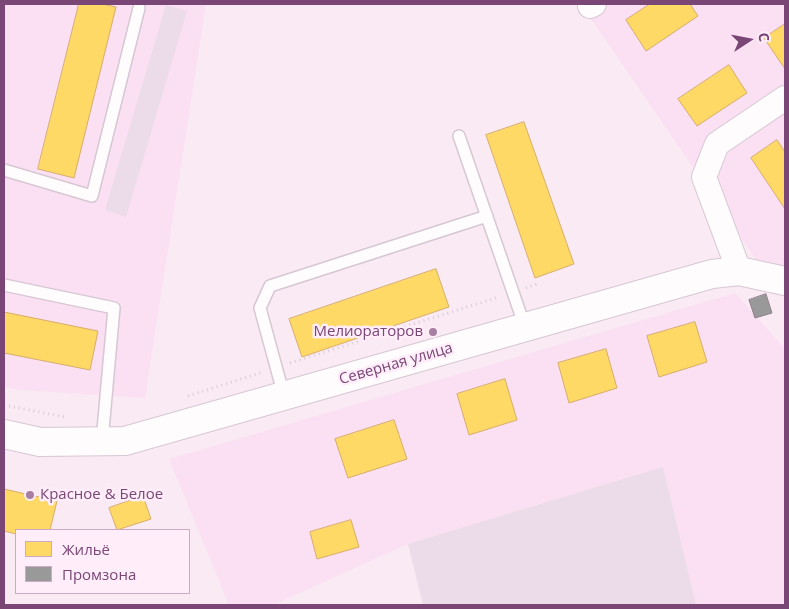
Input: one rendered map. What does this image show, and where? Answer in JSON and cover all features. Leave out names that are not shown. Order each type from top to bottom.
[{"type":"street","points":[[739,271],[704,177],[717,144],[785,98]]},
{"type":"street","name":"Северная улица","points":[[4,434],[40,442],[125,441],[712,274],[739,271],[785,281]]},
{"type":"lane","points":[[4,170],[92,196],[138,8]]},
{"type":"lane","points":[[459,136],[525,327]]},
{"type":"lane","points":[[284,396],[260,308],[270,286],[486,216]]},
{"type":"lane","points":[[4,285],[114,308],[102,441]]},
{"type":"shaded area","points":[[4,4],[206,4],[145,398],[20,390],[4,387]]},
{"type":"shaded area","points":[[581,4],[785,4],[785,266],[757,261]]},
{"type":"shaded area","points":[[166,5],[187,11],[126,217],[105,210]]},
{"type":"shaded area","points":[[735,293],[785,349],[785,605],[696,605],[663,468],[408,544],[273,605],[229,605],[169,459]]},
{"type":"shaded area","points":[[663,467],[696,605],[423,605],[408,544]]},
{"type":"building: Жильё","points":[[79,4],[102,4],[116,7],[74,178],[38,169]]},
{"type":"building: Жильё","points":[[650,4],[690,4],[698,16],[646,51],[626,20]]},
{"type":"building: Жильё","points":[[785,24],[785,69],[764,38]]},
{"type":"building: Жильё","points":[[729,65],[747,93],[697,126],[678,99]]},
{"type":"building: Жильё","points":[[524,122],[574,264],[535,278],[486,135]]},
{"type":"building: Жильё","points":[[777,140],[785,152],[785,209],[751,158]]},
{"type":"building: Жильё","points":[[436,269],[449,307],[302,357],[289,319]]},
{"type":"building: Жильё","points":[[4,312],[98,331],[90,370],[4,353]]},
{"type":"building: Жильё","points":[[695,322],[707,362],[659,377],[647,336]]},
{"type":"building: Жильё","points":[[606,349],[617,388],[569,403],[558,363]]},
{"type":"building: Жильё","points":[[505,379],[517,420],[469,435],[457,394]]},
{"type":"building: Жильё","points":[[394,420],[407,459],[348,478],[335,439]]},
{"type":"building: Жильё","points":[[4,489],[57,501],[50,529],[15,529],[15,534],[4,531]]},
{"type":"building: Жильё","points":[[143,496],[151,519],[117,529],[109,508]]},
{"type":"building: Жильё","points":[[351,520],[359,547],[317,559],[310,532]]},
{"type":"building: Промзона","points":[[766,294],[772,313],[755,318],[749,300]]},
{"type":"place","name":"Мелиораторов","points":[[433,332]]},
{"type":"place","name":"Красное & Белое","points":[[30,495]]}]
